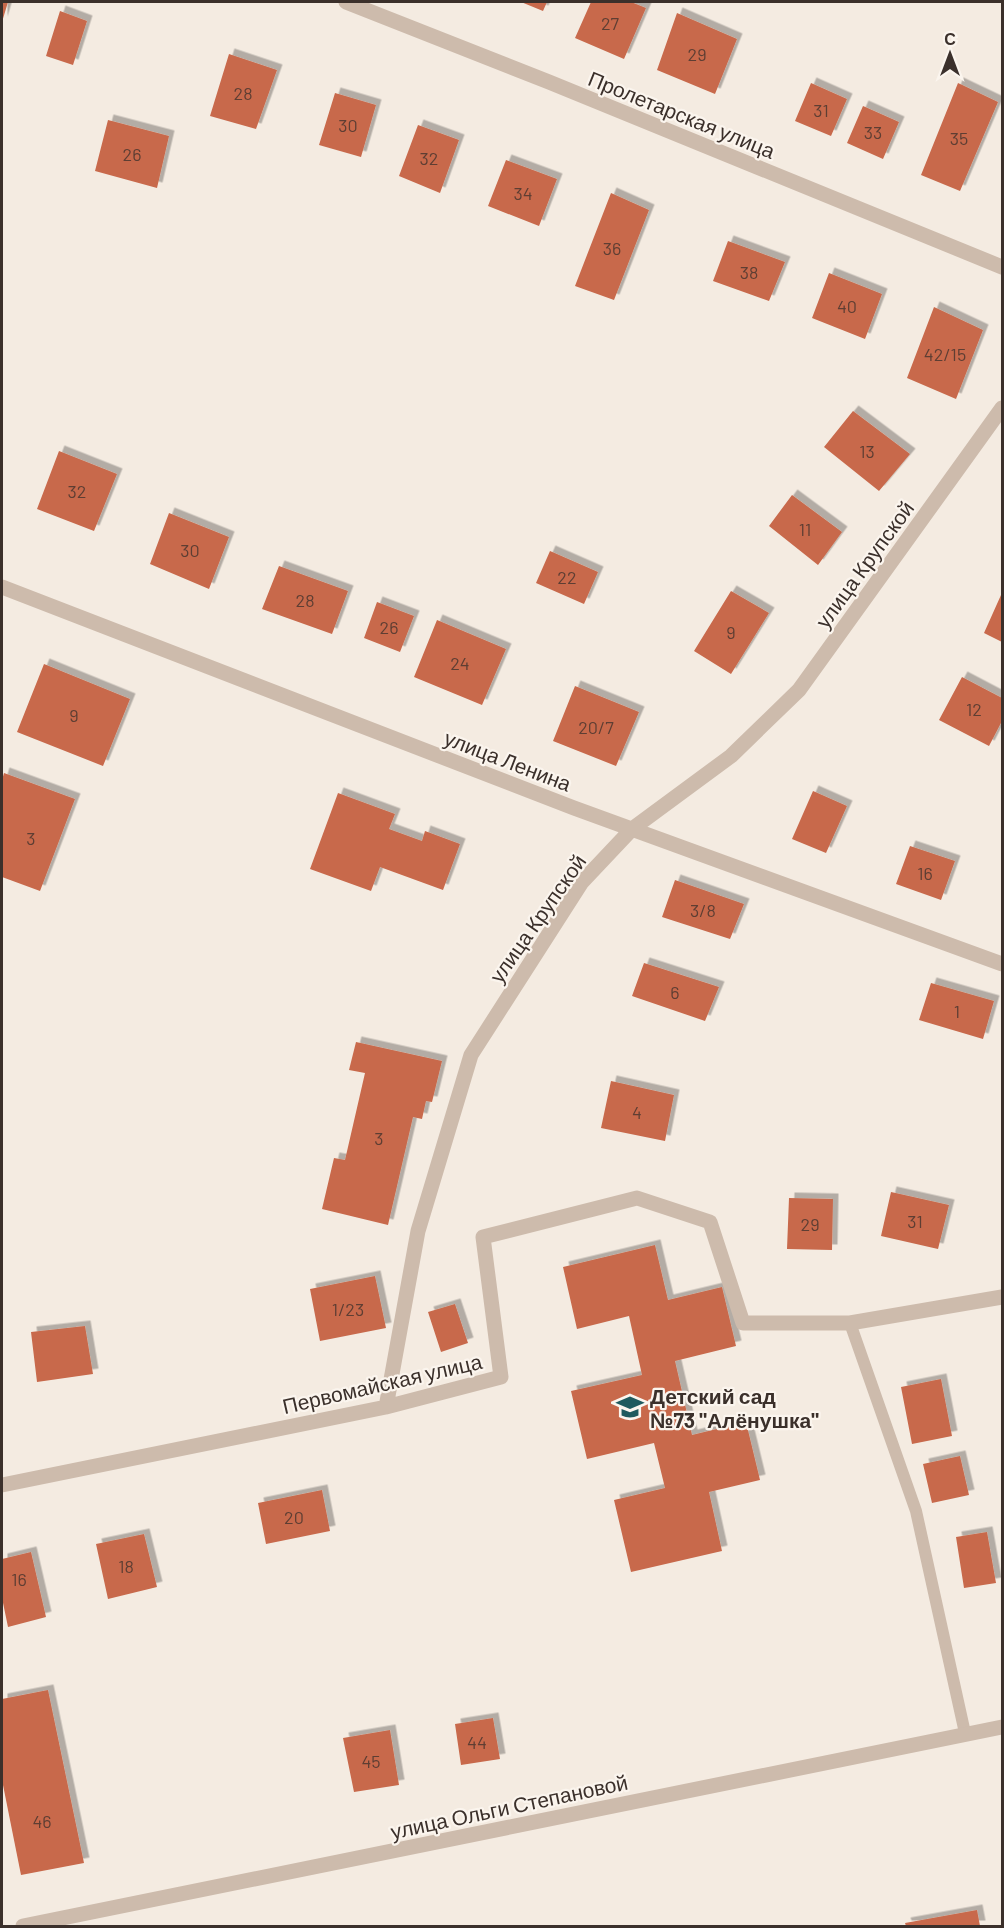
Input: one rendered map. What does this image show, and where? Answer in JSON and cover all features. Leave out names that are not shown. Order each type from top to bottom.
[{"type":"street","name":"Пролетарская улица","points":[[346,2],[549,82],[1002,267]]},
{"type":"street","name":"улица Крупской","points":[[386,1407],[418,1231],[471,1055],[582,882],[632,829],[731,756],[799,690],[996,430],[1002,408]]},
{"type":"street","name":"улица Ленина","points":[[2,587],[632,829],[1002,964]]},
{"type":"street","name":"Первомайская улица","points":[[2,1485],[386,1407],[501,1377],[483,1237],[637,1198],[710,1222],[743,1323],[850,1323],[1002,1298]]},
{"type":"street","name":"улица Ольги Степановой","points":[[23,1926],[1002,1727]]},
{"type":"lane","points":[[850,1323],[916,1510],[965,1733]]},
{"type":"building","points":[[2,2],[8,2],[2,22]]},
{"type":"building","points":[[521,2],[547,2],[543,11]]},
{"type":"building","points":[[591,2],[631,2],[646,8],[624,59],[575,38]]},
{"type":"building","points":[[60,11],[87,21],[73,65],[46,56]]},
{"type":"building","points":[[677,13],[737,39],[715,94],[657,70]]},
{"type":"building","points":[[229,54],[277,70],[256,129],[210,116]]},
{"type":"building","points":[[811,83],[847,99],[831,136],[795,121]]},
{"type":"building","points":[[958,83],[998,102],[960,191],[921,175]]},
{"type":"building","points":[[335,93],[376,105],[361,157],[319,145]]},
{"type":"building","points":[[863,106],[899,122],[883,159],[847,143]]},
{"type":"building","points":[[108,120],[169,136],[157,188],[95,171]]},
{"type":"building","points":[[418,125],[459,140],[440,193],[399,176]]},
{"type":"building","points":[[506,160],[557,179],[539,226],[488,206]]},
{"type":"building","points":[[611,193],[649,210],[614,300],[575,286]]},
{"type":"building","points":[[728,241],[785,262],[769,301],[713,281]]},
{"type":"building","points":[[829,273],[882,294],[865,339],[812,318]]},
{"type":"building","points":[[934,307],[983,330],[956,399],[907,378]]},
{"type":"building","points":[[853,411],[910,454],[879,491],[824,447]]},
{"type":"building","points":[[59,451],[117,474],[94,531],[37,509]]},
{"type":"building","points":[[792,495],[842,532],[818,565],[769,526]]},
{"type":"building","points":[[169,513],[229,537],[209,589],[150,564]]},
{"type":"building","points":[[550,551],[598,572],[584,604],[536,583]]},
{"type":"building","points":[[279,566],[348,591],[332,634],[262,609]]},
{"type":"building","points":[[731,591],[769,613],[731,674],[694,651]]},
{"type":"building","points":[[1002,596],[1002,642],[984,633]]},
{"type":"building","points":[[377,602],[414,616],[400,652],[364,638]]},
{"type":"building","points":[[437,620],[506,649],[482,705],[414,677]]},
{"type":"building","points":[[44,664],[130,699],[103,766],[17,732]]},
{"type":"building","points":[[962,677],[1002,698],[1002,721],[989,746],[939,720]]},
{"type":"building","points":[[575,686],[639,712],[616,766],[553,741]]},
{"type":"building","points":[[4,773],[75,799],[40,891],[2,877],[2,780]]},
{"type":"building","points":[[813,791],[847,806],[826,853],[792,839]]},
{"type":"building","points":[[338,793],[395,814],[389,829],[422,841],[425,831],[460,844],[443,890],[380,867],[371,891],[310,869]]},
{"type":"building","points":[[910,846],[955,861],[941,900],[896,884]]},
{"type":"building","points":[[675,880],[744,904],[730,939],[662,917]]},
{"type":"building","points":[[644,963],[719,987],[705,1021],[632,996]]},
{"type":"building","points":[[931,983],[994,1001],[983,1039],[919,1020]]},
{"type":"building","points":[[356,1042],[442,1061],[432,1102],[426,1101],[422,1119],[413,1117],[388,1225],[322,1209],[334,1158],[345,1160],[365,1073],[349,1070]]},
{"type":"building","points":[[611,1081],[674,1095],[665,1141],[601,1128]]},
{"type":"building","points":[[891,1192],[949,1205],[938,1249],[881,1236]]},
{"type":"building","points":[[789,1198],[833,1199],[832,1250],[787,1249]]},
{"type":"building","name":"Детский сад №73 \"Алёнушка\"","points":[[655,1245],[668,1300],[722,1287],[736,1346],[675,1361],[692,1435],[746,1422],[760,1480],[709,1492],[722,1551],[631,1572],[614,1500],[665,1488],[654,1443],[587,1459],[571,1391],[642,1375],[629,1316],[577,1329],[563,1267]]},
{"type":"building","points":[[375,1276],[386,1328],[320,1341],[310,1289]]},
{"type":"building","points":[[455,1304],[468,1343],[441,1352],[428,1312]]},
{"type":"building","points":[[85,1326],[93,1374],[37,1382],[31,1332]]},
{"type":"building","points":[[941,1379],[952,1436],[912,1444],[901,1387]]},
{"type":"building","points":[[960,1456],[969,1495],[932,1503],[923,1464]]},
{"type":"building","points":[[322,1490],[330,1531],[266,1544],[258,1503]]},
{"type":"building","points":[[987,1532],[996,1583],[964,1588],[956,1537]]},
{"type":"building","points":[[144,1534],[157,1587],[108,1599],[96,1544]]},
{"type":"building","points":[[31,1552],[46,1617],[8,1627],[2,1598],[2,1559]]},
{"type":"building","points":[[48,1690],[84,1863],[21,1875],[2,1780],[2,1699]]},
{"type":"building","points":[[493,1718],[500,1759],[461,1765],[455,1724]]},
{"type":"building","points":[[390,1730],[399,1785],[354,1792],[343,1738]]},
{"type":"building","points":[[977,1910],[980,1926],[906,1926],[905,1923]]},
{"type":"place","name":"Детский сад №73 \"Алёнушка\"","points":[[630,1407]]}]
